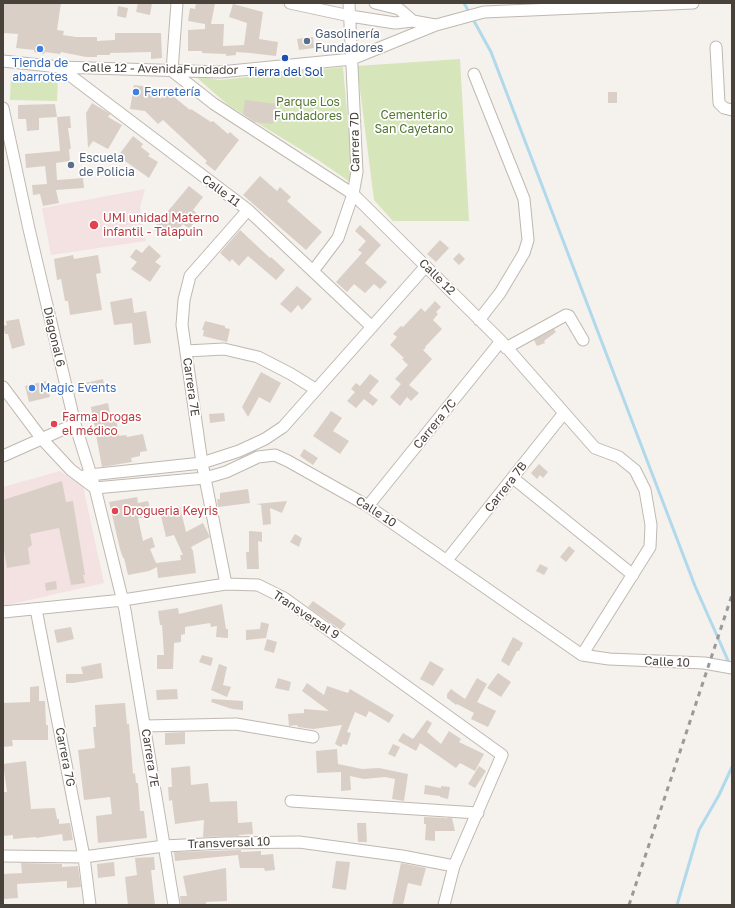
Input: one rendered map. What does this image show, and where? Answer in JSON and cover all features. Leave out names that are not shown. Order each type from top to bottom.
[{"type":"street","points":[[172,71],[177,3]]},
{"type":"street","points":[[290,3],[350,16],[395,23],[413,21],[436,25]]},
{"type":"street","name":"Carrera 7D","points":[[313,271],[338,238],[353,194],[357,172],[349,3]]},
{"type":"street","points":[[375,3],[399,9],[413,21]]},
{"type":"street","name":"Calle 12 - AvenidaFundador","points":[[3,61],[59,68],[220,72],[352,59],[436,25],[484,12],[554,6],[693,3]]},
{"type":"street","points":[[716,47],[719,103],[724,108],[732,110]]},
{"type":"street","name":"Calle 11","points":[[59,68],[248,210],[372,327]]},
{"type":"street","name":"Calle 12","points":[[172,71],[214,104],[353,194],[504,345],[595,448],[619,457],[635,470],[645,490],[651,525],[650,547],[582,655]]},
{"type":"street","points":[[474,74],[524,199],[528,240],[524,253],[500,293],[479,320]]},
{"type":"street","name":"Diagonal 6","points":[[3,108],[29,229],[86,476],[95,488],[124,605]]},
{"type":"street","name":"Carrera 7E","points":[[226,584],[202,463],[182,325],[184,300],[190,276],[248,210]]},
{"type":"street","points":[[3,387],[42,440],[72,470],[86,476],[202,463],[239,450],[271,435],[283,427],[426,266]]},
{"type":"street","name":"Carrera 7C","points":[[368,506],[504,345],[566,315],[569,316],[583,340]]},
{"type":"street","points":[[186,351],[224,349],[258,357],[291,374],[316,390]]},
{"type":"street","name":"Carrera 7B","points":[[447,560],[564,413]]},
{"type":"street","points":[[3,456],[42,440],[75,424]]},
{"type":"street","name":"Calle 10","points":[[95,488],[205,478],[226,472],[258,457],[275,455],[368,506],[582,655],[609,659],[704,663],[732,668]]},
{"type":"street","points":[[513,478],[633,575]]},
{"type":"street","name":"Transversal 9","points":[[3,612],[124,605],[226,584],[258,585],[284,598],[502,755],[478,813]]},
{"type":"street","name":"Carrera 7E","points":[[124,605],[174,905]]},
{"type":"street","name":"Carrera 7G","points":[[36,609],[84,857],[90,905]]},
{"type":"street","points":[[145,726],[236,724],[313,737]]},
{"type":"street","points":[[291,801],[478,813],[454,866],[444,905]]},
{"type":"street","name":"Transversal 10","points":[[3,856],[84,857],[164,846],[224,842],[299,842],[402,856],[454,866]]},
{"type":"shaded area","name":"UMI unidad Materno infantil - Talapuin","points":[[145,189],[140,208],[146,241],[51,255],[42,208]]},
{"type":"shaded area","points":[[60,471],[83,486],[104,583],[3,606],[3,487]]},
{"type":"green space","name":"Cementerio San Cayetano","points":[[460,59],[469,221],[393,221],[374,200],[357,66]]},
{"type":"green space","name":"Parque Los Fundadores","points":[[343,67],[352,169],[350,182],[318,160],[228,105],[195,76],[219,80]]},
{"type":"green space","points":[[11,75],[58,76],[57,101],[10,100]]},
{"type":"building","points":[[4,3],[61,3],[57,30],[64,31],[63,35],[76,37],[97,37],[97,41],[115,40],[115,33],[161,33],[162,58],[151,59],[151,52],[110,53],[110,55],[86,57],[61,52],[60,54],[45,52],[44,54],[34,52],[34,50],[16,48],[18,34],[3,33]]},
{"type":"building","points":[[138,3],[152,3],[150,15],[136,12]]},
{"type":"building","points":[[196,3],[215,3],[211,24],[224,24],[223,46],[244,45],[247,23],[229,17],[233,4],[263,12],[259,39],[278,42],[276,56],[236,52],[236,55],[226,56],[226,54],[188,51],[188,30],[205,29],[205,24],[188,21],[190,8],[195,9]]},
{"type":"building","points":[[118,6],[128,8],[126,18],[117,16]]},
{"type":"building","points":[[313,37],[314,48],[299,50],[297,39]]},
{"type":"building","points":[[134,85],[149,87],[161,99],[163,91],[168,92],[190,110],[191,109],[211,122],[213,121],[228,134],[230,132],[239,140],[215,171],[205,163],[207,161],[163,120],[158,124],[145,111],[130,109]]},
{"type":"building","points":[[608,92],[617,92],[617,103],[608,103]]},
{"type":"building","points":[[245,100],[276,104],[275,114],[288,111],[293,115],[293,119],[286,123],[274,116],[273,124],[254,122],[243,114]]},
{"type":"building","points":[[92,103],[110,114],[108,117],[122,125],[108,149],[93,141],[88,148],[86,113]]},
{"type":"building","points":[[55,104],[57,117],[39,118],[39,130],[27,131],[26,119],[18,119],[18,105]]},
{"type":"building","points":[[70,116],[71,128],[68,128],[71,149],[69,149],[70,161],[56,163],[57,180],[83,178],[84,188],[56,190],[59,203],[43,206],[40,194],[33,195],[32,185],[47,184],[45,166],[26,168],[25,154],[60,151],[57,117]]},
{"type":"building","points":[[133,136],[143,144],[141,147],[150,154],[148,156],[158,162],[149,178],[118,156]]},
{"type":"building","points":[[260,176],[277,191],[280,187],[291,197],[287,201],[322,232],[306,250],[243,195]]},
{"type":"building","points":[[189,186],[203,197],[193,210],[200,216],[189,229],[183,224],[176,232],[170,228],[162,237],[153,229]]},
{"type":"building","points":[[360,225],[381,245],[365,263],[387,282],[380,289],[374,284],[365,293],[354,284],[347,292],[336,282],[362,253],[358,250],[366,241],[355,231]]},
{"type":"building","points":[[240,230],[285,270],[276,280],[248,256],[239,266],[232,259],[230,262],[220,253]]},
{"type":"building","points":[[440,240],[449,248],[436,262],[427,254]]},
{"type":"building","points":[[149,245],[161,256],[155,262],[161,266],[150,282],[131,269],[137,262],[130,257],[136,249],[142,253]]},
{"type":"building","points":[[459,253],[465,259],[459,265],[453,259]]},
{"type":"building","points":[[73,255],[74,259],[98,255],[101,273],[96,274],[102,310],[70,315],[68,301],[65,301],[61,279],[57,280],[54,259]]},
{"type":"building","points":[[297,286],[312,299],[302,310],[298,305],[291,313],[280,304]]},
{"type":"building","points":[[132,298],[134,313],[146,311],[151,343],[134,345],[132,323],[114,325],[110,302]]},
{"type":"building","points":[[435,301],[441,307],[436,312],[438,314],[433,320],[442,329],[423,350],[432,359],[409,385],[419,393],[411,401],[407,397],[400,406],[390,397],[401,384],[395,379],[408,365],[402,359],[404,358],[390,345],[397,337],[393,334],[401,326],[403,327],[421,308],[425,312]]},
{"type":"building","points":[[19,319],[25,345],[12,349],[8,334],[5,334],[3,326],[7,325],[6,321]]},
{"type":"building","points":[[205,321],[225,326],[225,328],[230,329],[227,342],[203,336],[204,330],[202,330]]},
{"type":"building","points":[[554,329],[556,332],[544,341],[545,343],[537,346],[534,340]]},
{"type":"building","points":[[261,372],[281,383],[270,403],[259,397],[248,417],[242,407]]},
{"type":"building","points":[[370,374],[379,381],[369,393],[378,400],[373,406],[364,399],[356,408],[347,401],[355,392],[351,389],[356,383],[360,386]]},
{"type":"building","points":[[103,379],[105,388],[87,391],[85,383]]},
{"type":"building","points":[[46,381],[50,397],[29,402],[25,386]]},
{"type":"building","points":[[108,403],[111,419],[116,418],[119,436],[126,435],[127,437],[143,434],[147,451],[140,452],[140,456],[131,458],[132,462],[102,467],[91,407]]},
{"type":"building","points":[[331,411],[342,418],[333,431],[349,441],[340,454],[313,436]]},
{"type":"building","points":[[224,413],[225,421],[210,423],[209,414]]},
{"type":"building","points":[[304,449],[318,458],[313,465],[300,456]]},
{"type":"building","points":[[539,464],[548,472],[543,478],[540,475],[537,479],[531,473]]},
{"type":"building","points":[[62,481],[66,502],[73,501],[85,583],[71,585],[59,528],[30,534],[32,545],[28,548],[30,564],[7,568],[3,545],[3,500]]},
{"type":"building","points":[[248,489],[250,503],[218,507],[217,499],[220,499],[220,493]]},
{"type":"building","points":[[137,497],[138,503],[148,501],[152,516],[138,518],[143,541],[152,537],[155,547],[150,549],[156,563],[181,560],[180,555],[183,555],[174,535],[166,537],[160,512],[180,507],[186,532],[203,523],[210,537],[191,547],[193,551],[196,573],[158,578],[157,567],[149,571],[128,575],[109,502]]},
{"type":"building","points":[[287,501],[282,513],[270,508],[271,524],[263,525],[261,505],[256,504]]},
{"type":"building","points":[[249,531],[262,532],[262,542],[258,541],[259,569],[247,569],[246,552],[249,552]]},
{"type":"building","points":[[295,534],[302,538],[299,547],[290,542]]},
{"type":"building","points":[[569,546],[575,551],[566,562],[560,557]]},
{"type":"building","points":[[540,564],[548,568],[544,575],[536,571]]},
{"type":"building","points":[[56,581],[57,589],[46,591],[45,583]]},
{"type":"building","points":[[313,601],[346,624],[341,630],[308,607]]},
{"type":"building","points":[[222,604],[226,629],[228,629],[228,638],[216,637],[217,626],[211,627],[210,623],[185,627],[185,634],[181,635],[181,642],[174,643],[173,669],[157,669],[157,655],[164,655],[162,625],[160,625],[158,611],[178,608],[179,614]]},
{"type":"building","points":[[261,622],[269,624],[266,638],[246,640],[246,630],[260,629]]},
{"type":"building","points":[[71,627],[74,639],[57,643],[54,630]]},
{"type":"building","points":[[513,637],[523,643],[509,666],[501,661]]},
{"type":"building","points":[[267,639],[277,642],[274,653],[264,650]]},
{"type":"building","points":[[202,655],[213,658],[211,666],[199,662]]},
{"type":"building","points":[[430,661],[444,669],[433,686],[420,679]]},
{"type":"building","points":[[101,663],[103,678],[66,683],[66,674],[83,674],[81,667]]},
{"type":"building","points":[[219,664],[227,667],[223,685],[231,687],[227,697],[211,690]]},
{"type":"building","points":[[498,673],[511,682],[501,697],[487,688]]},
{"type":"building","points":[[278,678],[291,682],[289,691],[275,688]]},
{"type":"building","points":[[477,678],[487,684],[477,702],[496,711],[488,727],[471,719],[474,713],[457,704],[456,705],[447,698],[447,694],[451,689],[465,699]]},
{"type":"building","points":[[307,683],[324,695],[327,686],[348,693],[350,689],[394,715],[389,723],[369,711],[366,717],[355,712],[347,732],[351,733],[347,745],[343,744],[341,747],[335,744],[342,725],[313,729],[298,727],[297,725],[289,726],[288,714],[304,713],[304,709],[329,711],[302,691]]},
{"type":"building","points":[[39,686],[39,701],[45,701],[48,740],[12,740],[13,746],[3,747],[3,703],[30,702],[30,687]]},
{"type":"building","points":[[177,689],[178,699],[157,700],[156,690]]},
{"type":"building","points":[[212,699],[243,701],[243,710],[232,709],[211,702]]},
{"type":"building","points":[[125,703],[127,724],[129,724],[133,774],[135,773],[136,783],[138,783],[140,811],[144,811],[147,838],[98,843],[96,816],[112,814],[110,797],[84,800],[78,750],[95,748],[93,727],[96,727],[95,705]]},
{"type":"building","points":[[427,720],[432,723],[427,732],[441,744],[449,731],[461,739],[459,742],[484,754],[475,771],[460,763],[456,768],[420,743],[416,751],[398,741],[403,733],[413,739]]},
{"type":"building","points":[[185,732],[185,744],[165,745],[165,733]]},
{"type":"building","points":[[393,744],[400,747],[395,757],[388,754]]},
{"type":"building","points":[[337,749],[338,764],[362,769],[379,768],[408,774],[404,801],[392,799],[395,779],[385,777],[364,779],[350,776],[351,790],[341,791],[341,772],[317,773],[316,751]]},
{"type":"building","points":[[26,761],[31,809],[55,808],[57,819],[59,819],[59,824],[70,823],[73,840],[63,841],[62,834],[36,838],[13,839],[13,835],[3,836],[3,792],[7,792],[3,764]]},
{"type":"building","points":[[190,766],[191,785],[208,783],[210,802],[237,801],[238,823],[252,822],[253,834],[203,837],[204,820],[175,824],[172,800],[169,801],[168,787],[172,787],[171,768]]},
{"type":"building","points":[[479,766],[486,771],[475,788],[468,784]]},
{"type":"building","points":[[425,785],[441,788],[441,786],[450,787],[448,799],[440,796],[424,794]]},
{"type":"building","points":[[424,817],[446,818],[445,820],[447,818],[452,818],[455,831],[435,831],[435,841],[425,840],[426,824],[424,824]]},
{"type":"building","points":[[357,823],[366,823],[367,842],[358,842]]},
{"type":"building","points":[[241,850],[241,852],[261,851],[261,855],[273,854],[275,870],[265,871],[264,868],[240,868],[238,855],[175,861],[174,852]]},
{"type":"building","points":[[154,857],[155,870],[151,870],[155,905],[128,905],[125,877],[137,875],[135,858]]},
{"type":"building","points":[[336,861],[350,862],[346,890],[332,888]]},
{"type":"building","points":[[114,862],[115,876],[98,878],[97,864]]},
{"type":"building","points":[[21,863],[62,864],[62,867],[78,866],[81,887],[67,888],[67,881],[17,884],[18,898],[4,899],[3,874],[22,873]]},
{"type":"building","points":[[401,863],[426,868],[421,886],[408,883],[403,905],[392,905]]},
{"type":"building","points":[[226,868],[227,901],[206,902],[206,905],[181,905],[180,896],[187,896],[183,876]]},
{"type":"waterway","points":[[464,3],[491,52],[695,586],[730,665]]},
{"type":"waterway","points":[[677,905],[699,830],[719,795],[732,767]]},
{"type":"railway","points":[[629,905],[732,595]]},
{"type":"place","name":"Gasolinería Fundadores","points":[[307,41]]},
{"type":"place","name":"Tienda de abarrotes","points":[[40,49]]},
{"type":"place","name":"Tierra del Sol","points":[[285,58]]},
{"type":"place","name":"Ferretería","points":[[136,92]]},
{"type":"place","name":"Escuela de Policia","points":[[71,165]]},
{"type":"place","name":"UMI unidad Materno infantil - Talapuin","points":[[94,225]]},
{"type":"place","name":"Magic Events","points":[[32,388]]},
{"type":"place","name":"Farma Drogas el médico","points":[[54,424]]},
{"type":"place","name":"Drogueria Keyris","points":[[115,511]]}]
